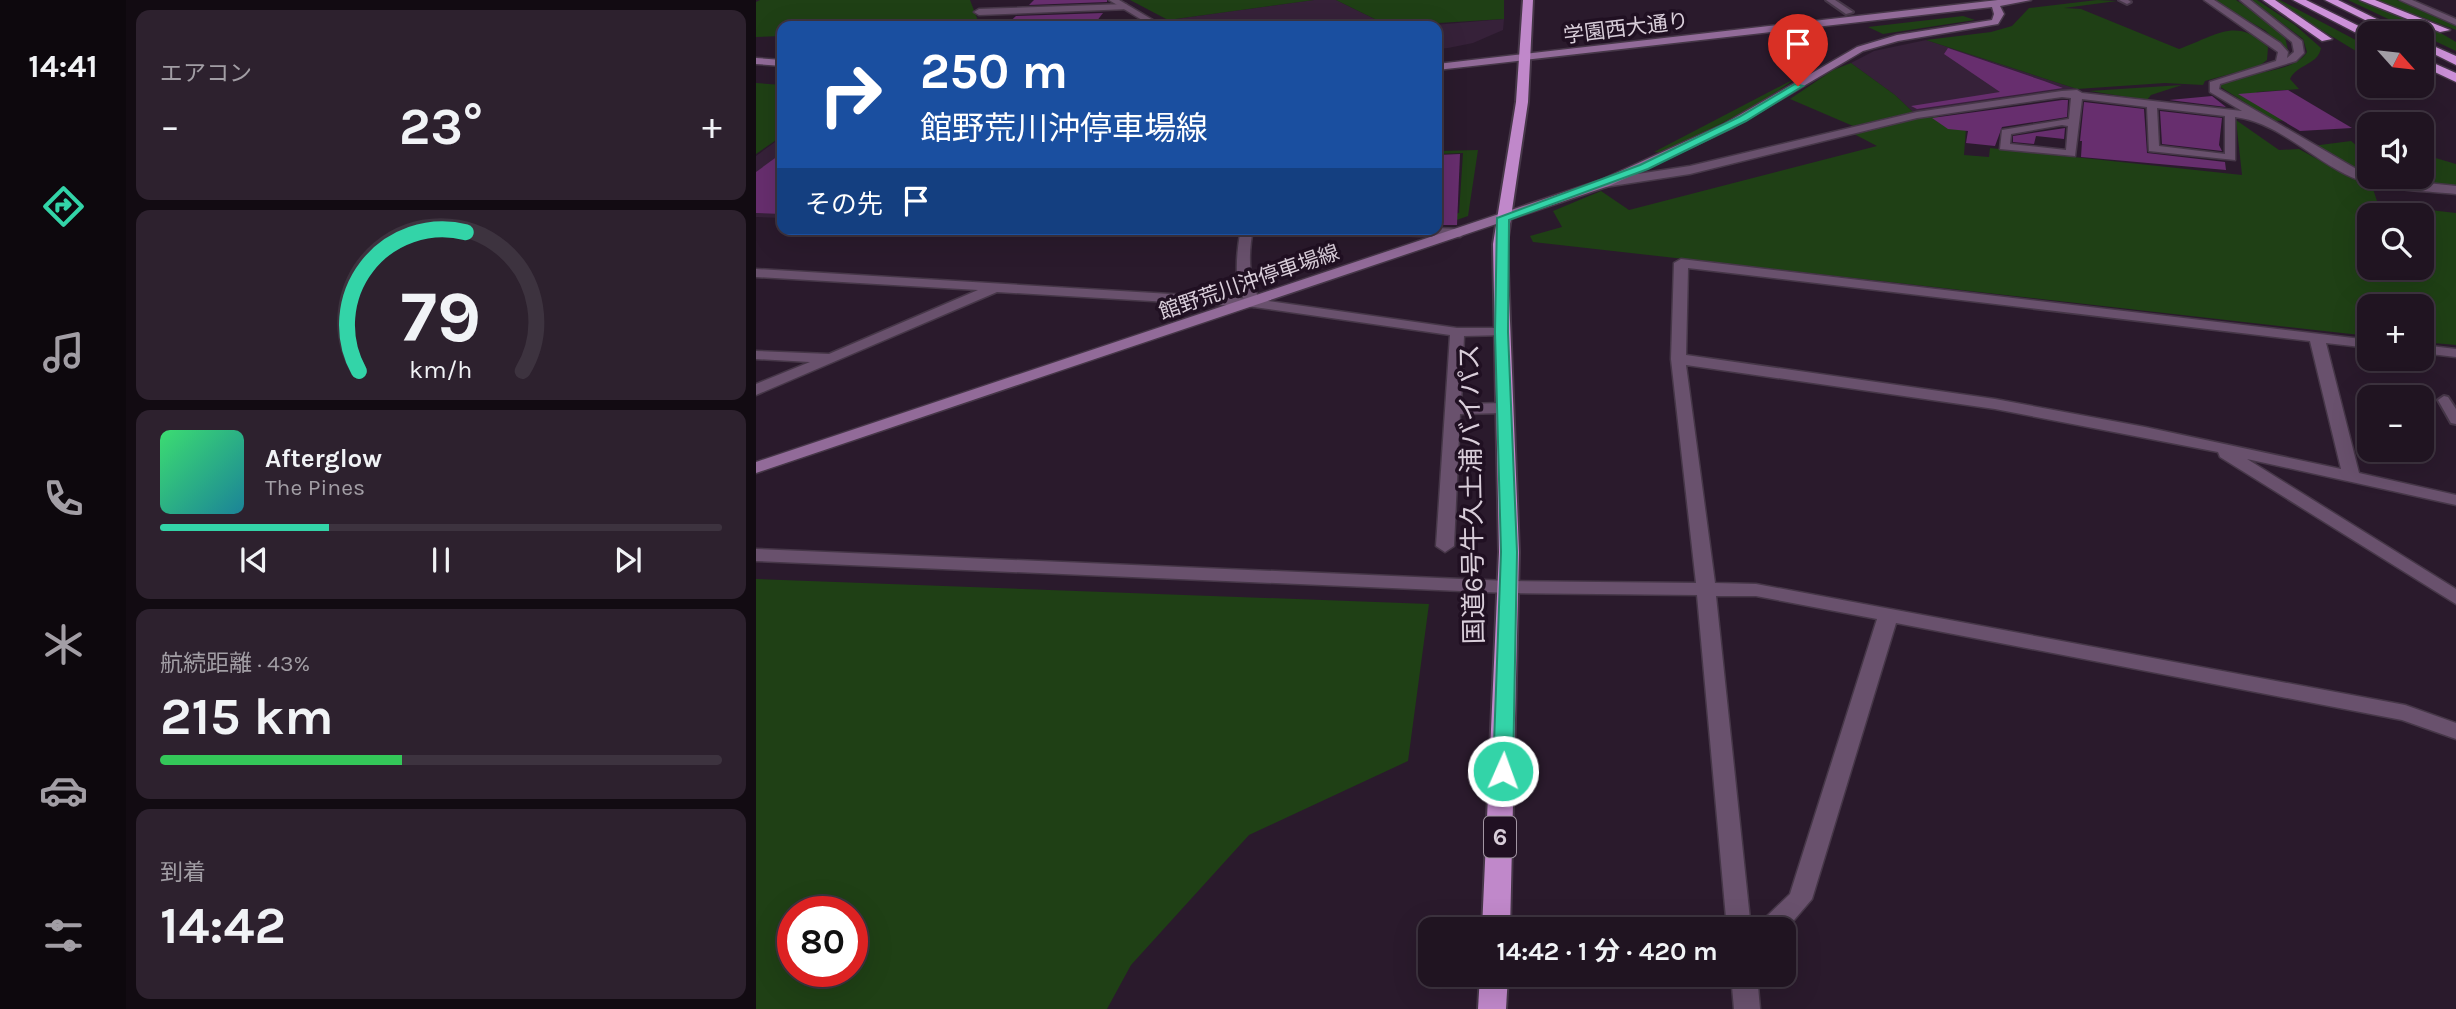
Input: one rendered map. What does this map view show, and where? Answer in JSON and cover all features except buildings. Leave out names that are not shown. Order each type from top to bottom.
[{"type":"highway","name":"国道6号牛久土浦バイパス","points":[[1496,917],[1508,587],[1501,332],[1503,218],[1519,128],[1528,0]]},
{"type":"highway","points":[[2268,0],[2326,39]]},
{"type":"highway","points":[[2298,0],[2357,30]]},
{"type":"highway","points":[[2330,0],[2374,21]]},
{"type":"highway","points":[[2365,0],[2444,30]]},
{"type":"highway","points":[[2434,50],[2456,61]]},
{"type":"highway","points":[[2434,68],[2456,78]]},
{"type":"highway","points":[[1492,1009],[1493,987]]},
{"type":"main road","name":"学園西大通り","points":[[1442,66],[1954,0]]},
{"type":"main road","name":"学園西大通り","points":[[1442,58],[1525,54],[2027,0]]},
{"type":"main road","name":"館野荒川沖停車場線","points":[[756,468],[1605,183],[1728,126],[1860,49],[1897,38],[1995,22],[2000,14],[1995,2]]},
{"type":"main road","points":[[756,61],[777,63]]},
{"type":"main road","points":[[756,73],[777,75]]},
{"type":"street","points":[[975,0],[982,21]]},
{"type":"street","points":[[1113,0],[1150,21]]},
{"type":"street","points":[[2208,0],[2277,45],[2283,52],[2281,63]]},
{"type":"street","points":[[2245,0],[2297,41],[2299,53],[2281,63],[2214,84],[2218,93],[2351,173],[2385,183],[2456,190]]},
{"type":"street","points":[[2404,0],[2456,22]]},
{"type":"street","points":[[979,12],[1126,7]]},
{"type":"street","points":[[1605,183],[1690,170],[1928,113],[1991,102],[2077,93],[2255,116]]},
{"type":"street","points":[[2074,122],[2006,132],[2004,147],[2071,154],[2077,93]]},
{"type":"street","points":[[2152,103],[2152,149],[2231,158],[2230,114]]},
{"type":"street","points":[[1442,232],[1460,233]]},
{"type":"street","points":[[1246,235],[1240,266],[1245,286],[1254,303]]},
{"type":"street","points":[[1738,917],[1706,589],[1678,359],[1681,263],[2357,343]]},
{"type":"street","points":[[756,273],[1254,303],[1457,332],[1501,332]]},
{"type":"street","points":[[756,390],[994,288]]},
{"type":"street","points":[[1446,546],[1457,332]]},
{"type":"street","points":[[2317,338],[2351,477]]},
{"type":"street","points":[[2434,350],[2456,353]]},
{"type":"street","points":[[756,355],[835,358]]},
{"type":"street","points":[[1678,359],[1901,388],[2215,446],[2456,500]]},
{"type":"street","points":[[1452,409],[1504,408]]},
{"type":"street","points":[[2215,446],[2456,598]]},
{"type":"street","points":[[756,555],[1508,587],[1756,590],[2405,713],[2456,731]]},
{"type":"street","points":[[1783,917],[1800,899],[1888,617]]},
{"type":"street","points":[[1745,987],[1747,1009]]},
{"type":"lane","points":[[1830,0],[1849,12]]},
{"type":"lane","points":[[2444,400],[2456,420]]},
{"type":"shaded area","points":[[1314,0],[1336,0],[1379,21],[1169,21]]},
{"type":"shaded area","points":[[1504,19],[1503,30],[1473,43],[1442,49],[1442,24]]},
{"type":"shaded area","points":[[1926,40],[2077,89],[1913,112],[1895,95],[1851,63],[1874,51]]},
{"type":"shaded area","points":[[777,141],[777,218],[756,217],[756,156]]},
{"type":"green space","points":[[970,0],[978,21],[777,21],[777,36],[756,37],[756,2]]},
{"type":"green space","points":[[1130,0],[1314,0],[1168,20]]},
{"type":"green space","points":[[1336,0],[1504,0],[1504,19],[1442,23],[1379,21]]},
{"type":"green space","points":[[2097,0],[2117,1],[2064,8],[2081,9],[2179,49],[2215,34],[2246,32],[2268,47],[2267,60],[2259,66],[2205,81],[2203,85],[2165,83],[2077,89],[1926,40],[1991,32],[2012,26],[2029,8]]},
{"type":"green space","points":[[2212,0],[2236,0],[2253,11],[2285,37],[2289,55],[2266,31]]},
{"type":"green space","points":[[2251,0],[2257,0],[2295,25],[2321,48],[2316,58],[2297,70],[2290,79],[2299,89],[2256,92],[2296,120],[2274,121],[2219,86],[2240,77],[2290,65],[2307,52],[2303,39]]},
{"type":"green space","points":[[2272,0],[2280,0],[2357,41],[2357,52]]},
{"type":"green space","points":[[2348,0],[2360,0],[2412,21],[2392,21]]},
{"type":"green space","points":[[2376,0],[2397,0],[2456,24],[2456,30]]},
{"type":"green space","points":[[1963,16],[1975,20],[1883,34],[1868,27]]},
{"type":"green space","points":[[2434,30],[2456,42],[2456,51],[2434,41]]},
{"type":"green space","points":[[1851,63],[1895,95],[1913,112],[1853,126],[1790,99],[1833,70]]},
{"type":"green space","points":[[1796,78],[1730,119],[1662,153],[1654,152]]},
{"type":"green space","points":[[756,83],[777,85],[777,139],[756,154]]},
{"type":"green space","points":[[2182,85],[2151,95],[2147,100],[2089,91]]},
{"type":"green space","points":[[1933,115],[1966,128],[1964,155],[1989,157],[1990,148],[2242,175],[2236,120],[2279,150],[2299,149],[2357,179],[2357,189],[2373,189],[2378,203],[2357,203],[2357,280],[2434,280],[2434,210],[2456,213],[2456,345],[2434,343],[2434,294],[2357,294],[2357,335],[1533,242],[1530,236],[1562,227],[1553,211],[1601,191],[1629,210],[1877,146],[1854,134]]},
{"type":"green space","points":[[2351,141],[2357,146],[2357,170],[2312,146]]},
{"type":"green space","points":[[1478,150],[1468,216],[1442,225],[1442,214],[1459,213],[1463,153],[1442,154],[1442,151]]},
{"type":"green space","points":[[2434,158],[2456,164],[2456,187],[2434,184]]},
{"type":"green space","points":[[756,579],[1429,604],[1408,761],[1249,835],[1131,965],[1107,1009],[756,1009]]},
{"type":"route","points":[[1503,771],[1509,552],[1501,332],[1500,244],[1503,218],[1644,167],[1742,119],[1798,86]]}]
